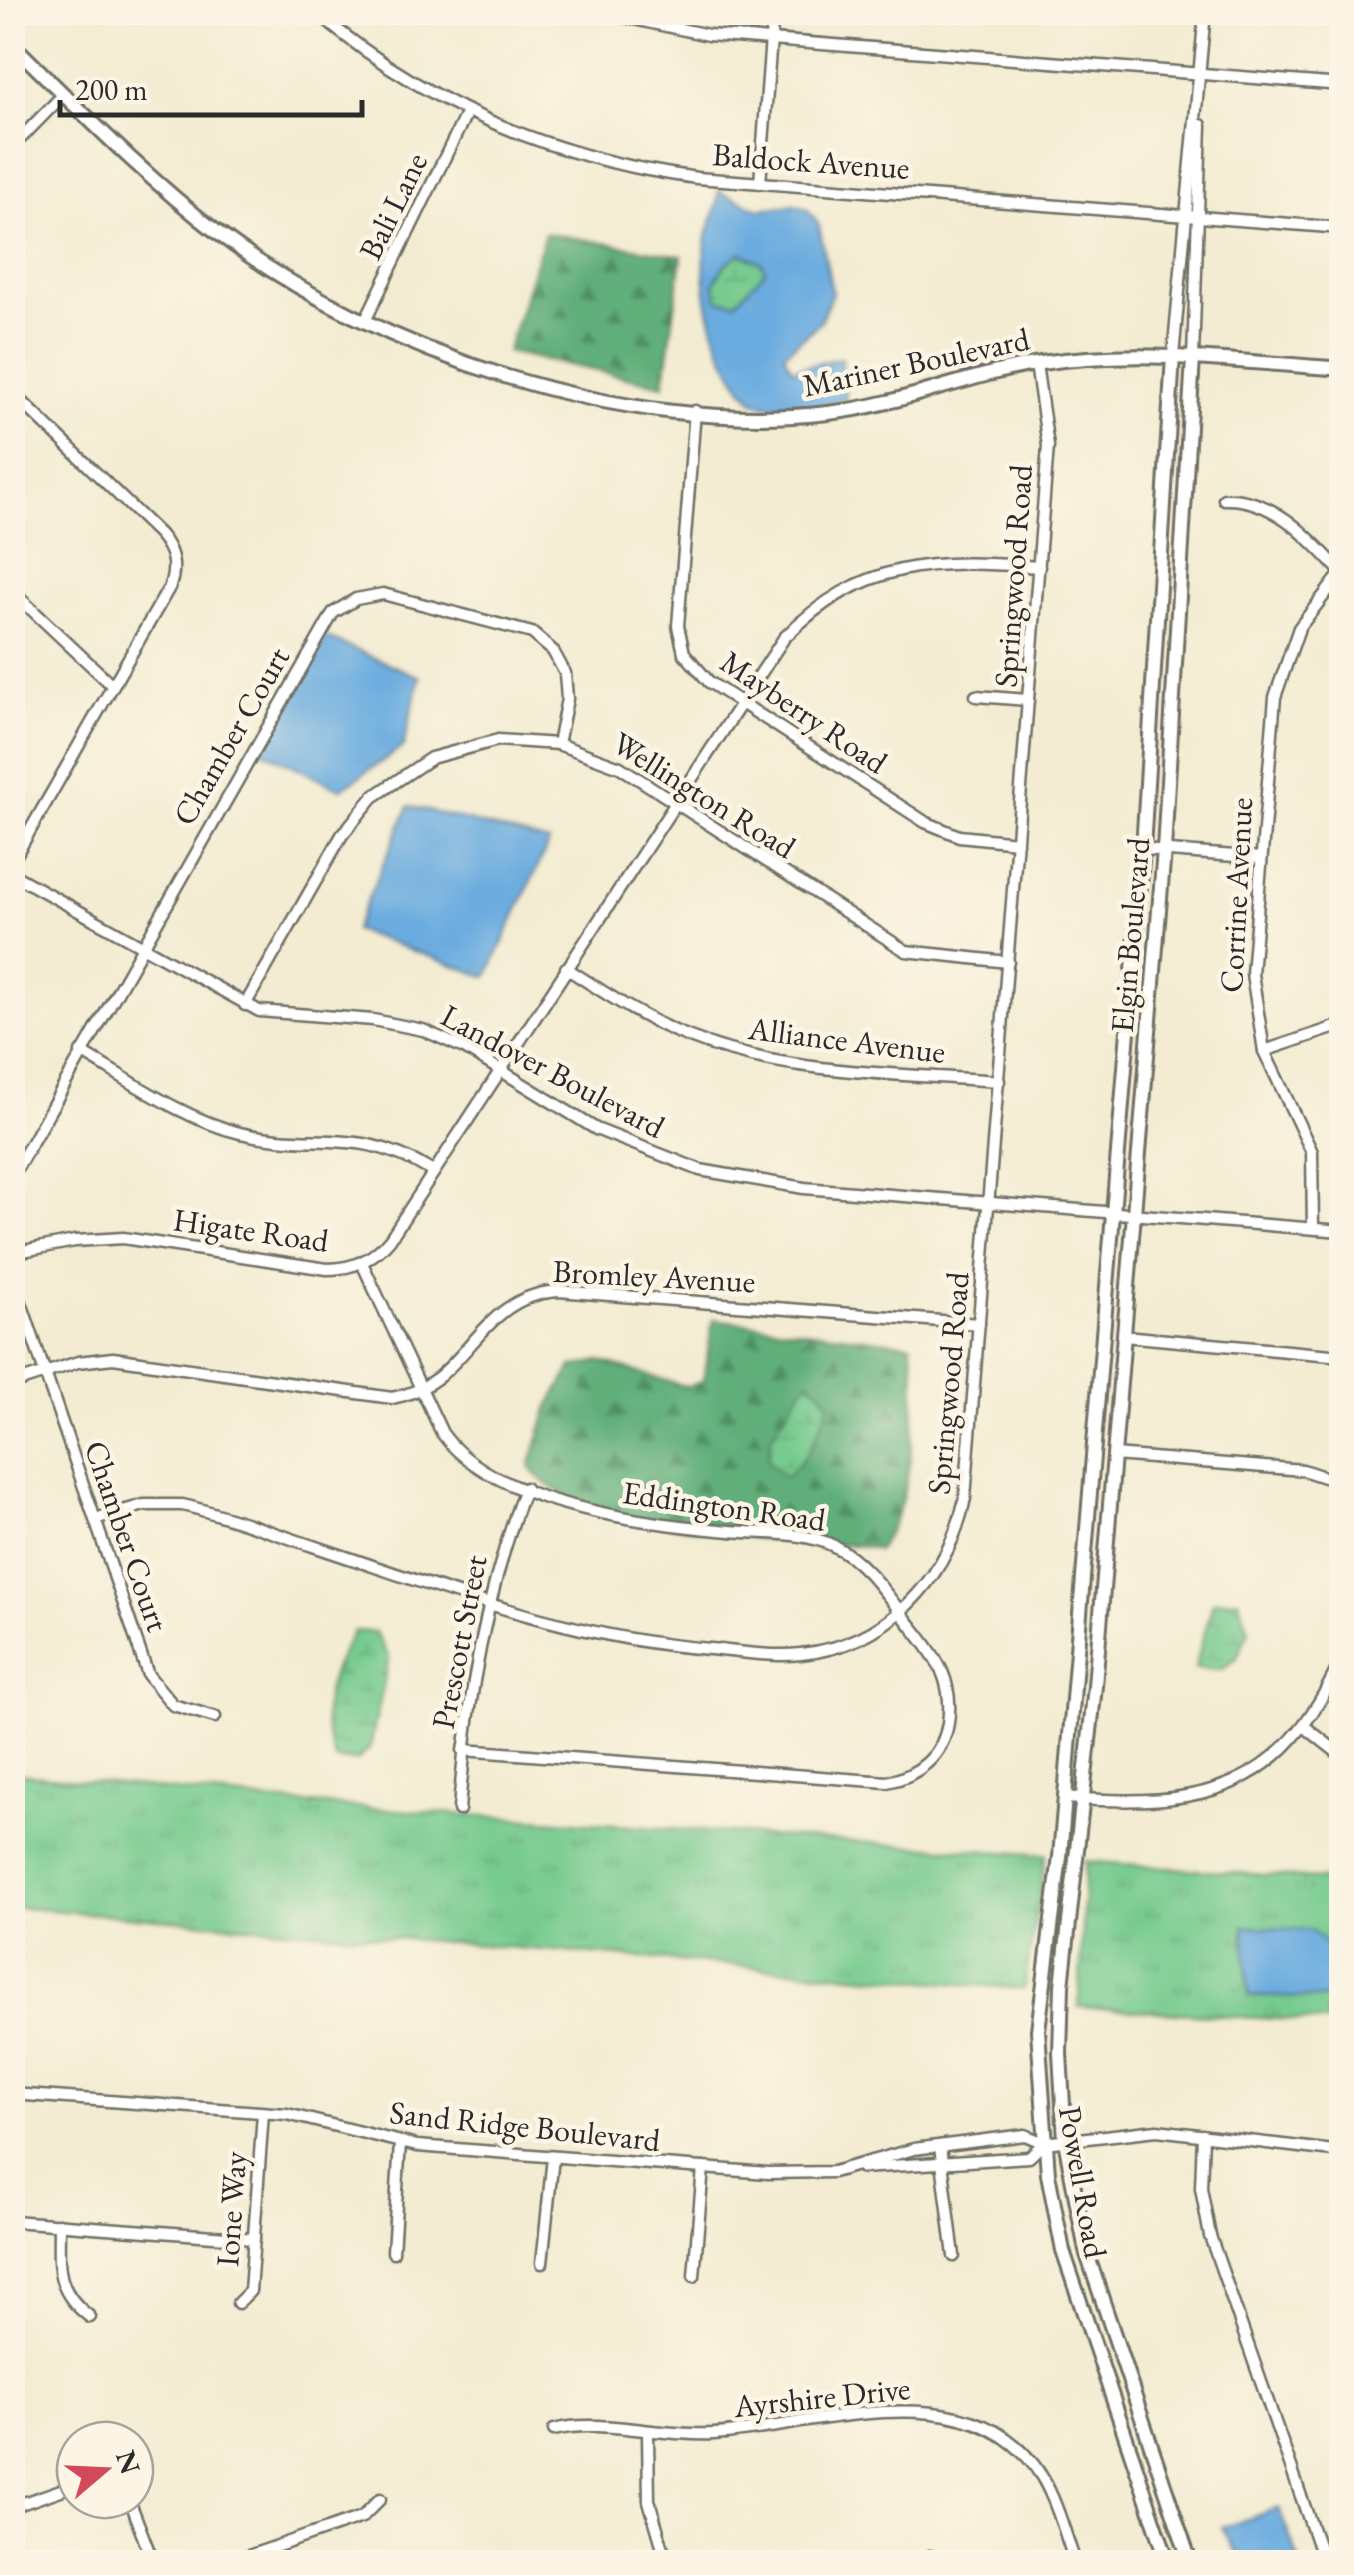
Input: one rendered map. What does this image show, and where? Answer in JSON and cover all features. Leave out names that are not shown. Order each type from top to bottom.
[{"type":"main road","name":"Mariner Boulevard","points":[[12,44],[146,174],[218,233],[365,322],[444,356],[536,384],[631,404],[759,416],[829,413],[1036,364],[1116,355],[1342,369]]},
{"type":"main road","name":"Elgin Boulevard","points":[[1064,1798],[1143,849],[1174,356]]},
{"type":"main road","name":"Elgin Boulevard","points":[[1083,1799],[1164,850],[1193,358]]},
{"type":"main road","name":"Powell Road","points":[[1064,1798],[1038,2030],[1044,2143],[1064,2250],[1168,2562]]},
{"type":"main road","name":"Powell Road","points":[[1083,1799],[1062,1986],[1065,2140],[1086,2251],[1190,2562]]},
{"type":"street","name":"Baldock Avenue","points":[[316,12],[373,58],[466,112],[540,143],[616,164],[760,183],[1342,228]]},
{"type":"street","points":[[601,12],[676,31],[1342,85]]},
{"type":"street","points":[[760,183],[774,12]]},
{"type":"street","name":"Elgin Boulevard","points":[[1174,356],[1190,215],[1205,12]]},
{"type":"street","points":[[12,147],[64,94]]},
{"type":"street","name":"Bali Lane","points":[[365,322],[466,112]]},
{"type":"street","name":"Elgin Boulevard","points":[[1190,215],[1193,358]]},
{"type":"street","name":"Springwood Road","points":[[95,1519],[144,1505],[182,1505],[552,1625],[628,1642],[779,1655],[848,1643],[900,1613],[932,1579],[960,1520],[979,1324],[1048,446],[1036,364]]},
{"type":"street","points":[[12,392],[160,534],[170,550],[174,568],[170,586],[12,862]]},
{"type":"street","name":"Mayberry Road","points":[[695,411],[678,626],[691,664],[740,702],[926,822],[960,836],[1017,842]]},
{"type":"street","points":[[1224,498],[1244,498],[1280,516],[1341,572]]},
{"type":"street","points":[[566,968],[770,656],[799,623],[859,583],[926,563],[1039,567]]},
{"type":"street","name":"Corrine Avenue","points":[[1313,1228],[1312,1152],[1264,1051],[1252,974],[1272,720],[1280,674],[1299,628],[1341,572]]},
{"type":"street","points":[[12,591],[112,685]]},
{"type":"street","name":"Chamber Court","points":[[12,1177],[323,625],[356,599],[397,596],[520,628],[544,641],[560,662],[567,686],[558,744]]},
{"type":"street","points":[[976,696],[1028,700]]},
{"type":"street","name":"Wellington Road","points":[[245,1005],[342,836],[392,782],[431,758],[474,744],[522,740],[558,744],[610,762],[896,946],[920,954],[1008,962]]},
{"type":"street","points":[[1143,849],[1261,858]]},
{"type":"street","name":"Landover Boulevard","points":[[12,874],[245,1005],[275,1016],[398,1024],[446,1038],[596,1129],[700,1170],[769,1184],[1342,1232]]},
{"type":"street","name":"Higate Road","points":[[12,1253],[75,1241],[122,1238],[327,1269],[362,1263],[390,1239],[566,968]]},
{"type":"street","name":"Alliance Avenue","points":[[566,968],[658,1024],[744,1055],[812,1066],[998,1081]]},
{"type":"street","points":[[1264,1051],[1342,1025]]},
{"type":"street","points":[[81,1052],[217,1126],[262,1137],[380,1144],[433,1172]]},
{"type":"street","name":"Eddington Road","points":[[362,1263],[442,1433],[462,1457],[526,1488],[630,1520],[822,1541],[860,1564],[938,1659],[950,1696],[940,1747],[924,1767],[901,1779],[874,1782],[463,1750]]},
{"type":"street","name":"Chamber Court","points":[[12,1276],[155,1688],[185,1712],[215,1717]]},
{"type":"street","name":"Bromley Avenue","points":[[422,1390],[446,1374],[500,1311],[542,1292],[979,1324]]},
{"type":"street","points":[[1124,1336],[1342,1356]]},
{"type":"street","points":[[12,1384],[113,1358],[375,1398],[422,1390]]},
{"type":"street","points":[[1114,1455],[1303,1470],[1342,1483]]},
{"type":"street","name":"Prescott Street","points":[[458,1810],[463,1750],[487,1604],[526,1488]]},
{"type":"street","points":[[1064,1798],[1164,1802],[1208,1792],[1268,1761],[1304,1726],[1342,1658]]},
{"type":"street","points":[[12,1697],[18,1725],[12,1732]]},
{"type":"street","points":[[1304,1726],[1342,1756]]},
{"type":"street","name":"Sand Ridge Boulevard","points":[[12,2094],[300,2117],[400,2143],[800,2174],[1029,2157],[1044,2143],[1025,2135],[901,2152],[856,2167]]},
{"type":"street","name":"Ione Way","points":[[238,2304],[250,2291],[263,2113]]},
{"type":"street","points":[[1044,2143],[1157,2130],[1342,2152]]},
{"type":"street","points":[[1203,2134],[1201,2188],[1210,2236],[1324,2562]]},
{"type":"street","points":[[392,2252],[400,2143]]},
{"type":"street","points":[[940,2146],[954,2256]]},
{"type":"street","points":[[542,2263],[553,2156]]},
{"type":"street","points":[[694,2276],[703,2168]]},
{"type":"street","points":[[12,2221],[254,2239]]},
{"type":"street","points":[[59,2224],[62,2284],[69,2301],[90,2317]]},
{"type":"street","points":[[1101,2368],[1121,2362]]},
{"type":"street","name":"Ayrshire Drive","points":[[554,2430],[579,2423],[648,2434],[713,2434],[917,2410],[974,2419],[1007,2438],[1042,2477],[1074,2562]]},
{"type":"street","points":[[648,2434],[649,2501],[667,2562]]},
{"type":"street","points":[[12,2507],[55,2493]]},
{"type":"street","points":[[232,2562],[362,2517],[380,2499]]},
{"type":"street","points":[[137,2520],[153,2562]]},
{"type":"street","points":[[921,2562],[930,2556],[943,2562]]},
{"type":"green space","points":[[545,233],[682,256],[664,385],[507,352]]},
{"type":"green space","points":[[741,253],[762,263],[765,271],[736,303],[717,300],[714,283],[725,264]]},
{"type":"green space","points":[[713,1319],[911,1344],[914,1404],[908,1471],[897,1514],[878,1550],[732,1535],[650,1520],[574,1498],[546,1483],[530,1466],[549,1406],[572,1367],[600,1361],[687,1387],[703,1381]]},
{"type":"green space","points":[[806,1382],[820,1389],[829,1404],[807,1454],[785,1477],[768,1461],[771,1437]]},
{"type":"green space","points":[[1238,1599],[1249,1631],[1236,1659],[1222,1670],[1195,1668],[1213,1602]]},
{"type":"green space","points":[[354,1631],[375,1632],[389,1657],[370,1748],[357,1761],[336,1760],[326,1726],[327,1693],[337,1662]]},
{"type":"green space","points":[[12,1773],[268,1801],[1046,1855],[1024,1989],[13,1907]]},
{"type":"green space","points":[[1085,1861],[1341,1881],[1341,2023],[1079,2007]]},
{"type":"water","points":[[718,191],[759,209],[795,205],[807,209],[819,225],[832,293],[820,322],[784,354],[792,369],[841,358],[846,399],[803,410],[756,403],[730,368],[713,325],[705,279],[707,236]],"holes":[[[741,253],[762,263],[765,271],[736,302],[718,300],[714,283],[725,264]]]},
{"type":"water","points":[[325,637],[420,677],[403,747],[341,789],[255,747]]},
{"type":"water","points":[[409,806],[549,842],[487,977],[354,930]]},
{"type":"water","points":[[1244,1926],[1313,1931],[1341,1959],[1341,1999],[1249,1996]]},
{"type":"water","points":[[1278,2508],[1300,2562],[1242,2562],[1222,2528]]}]
